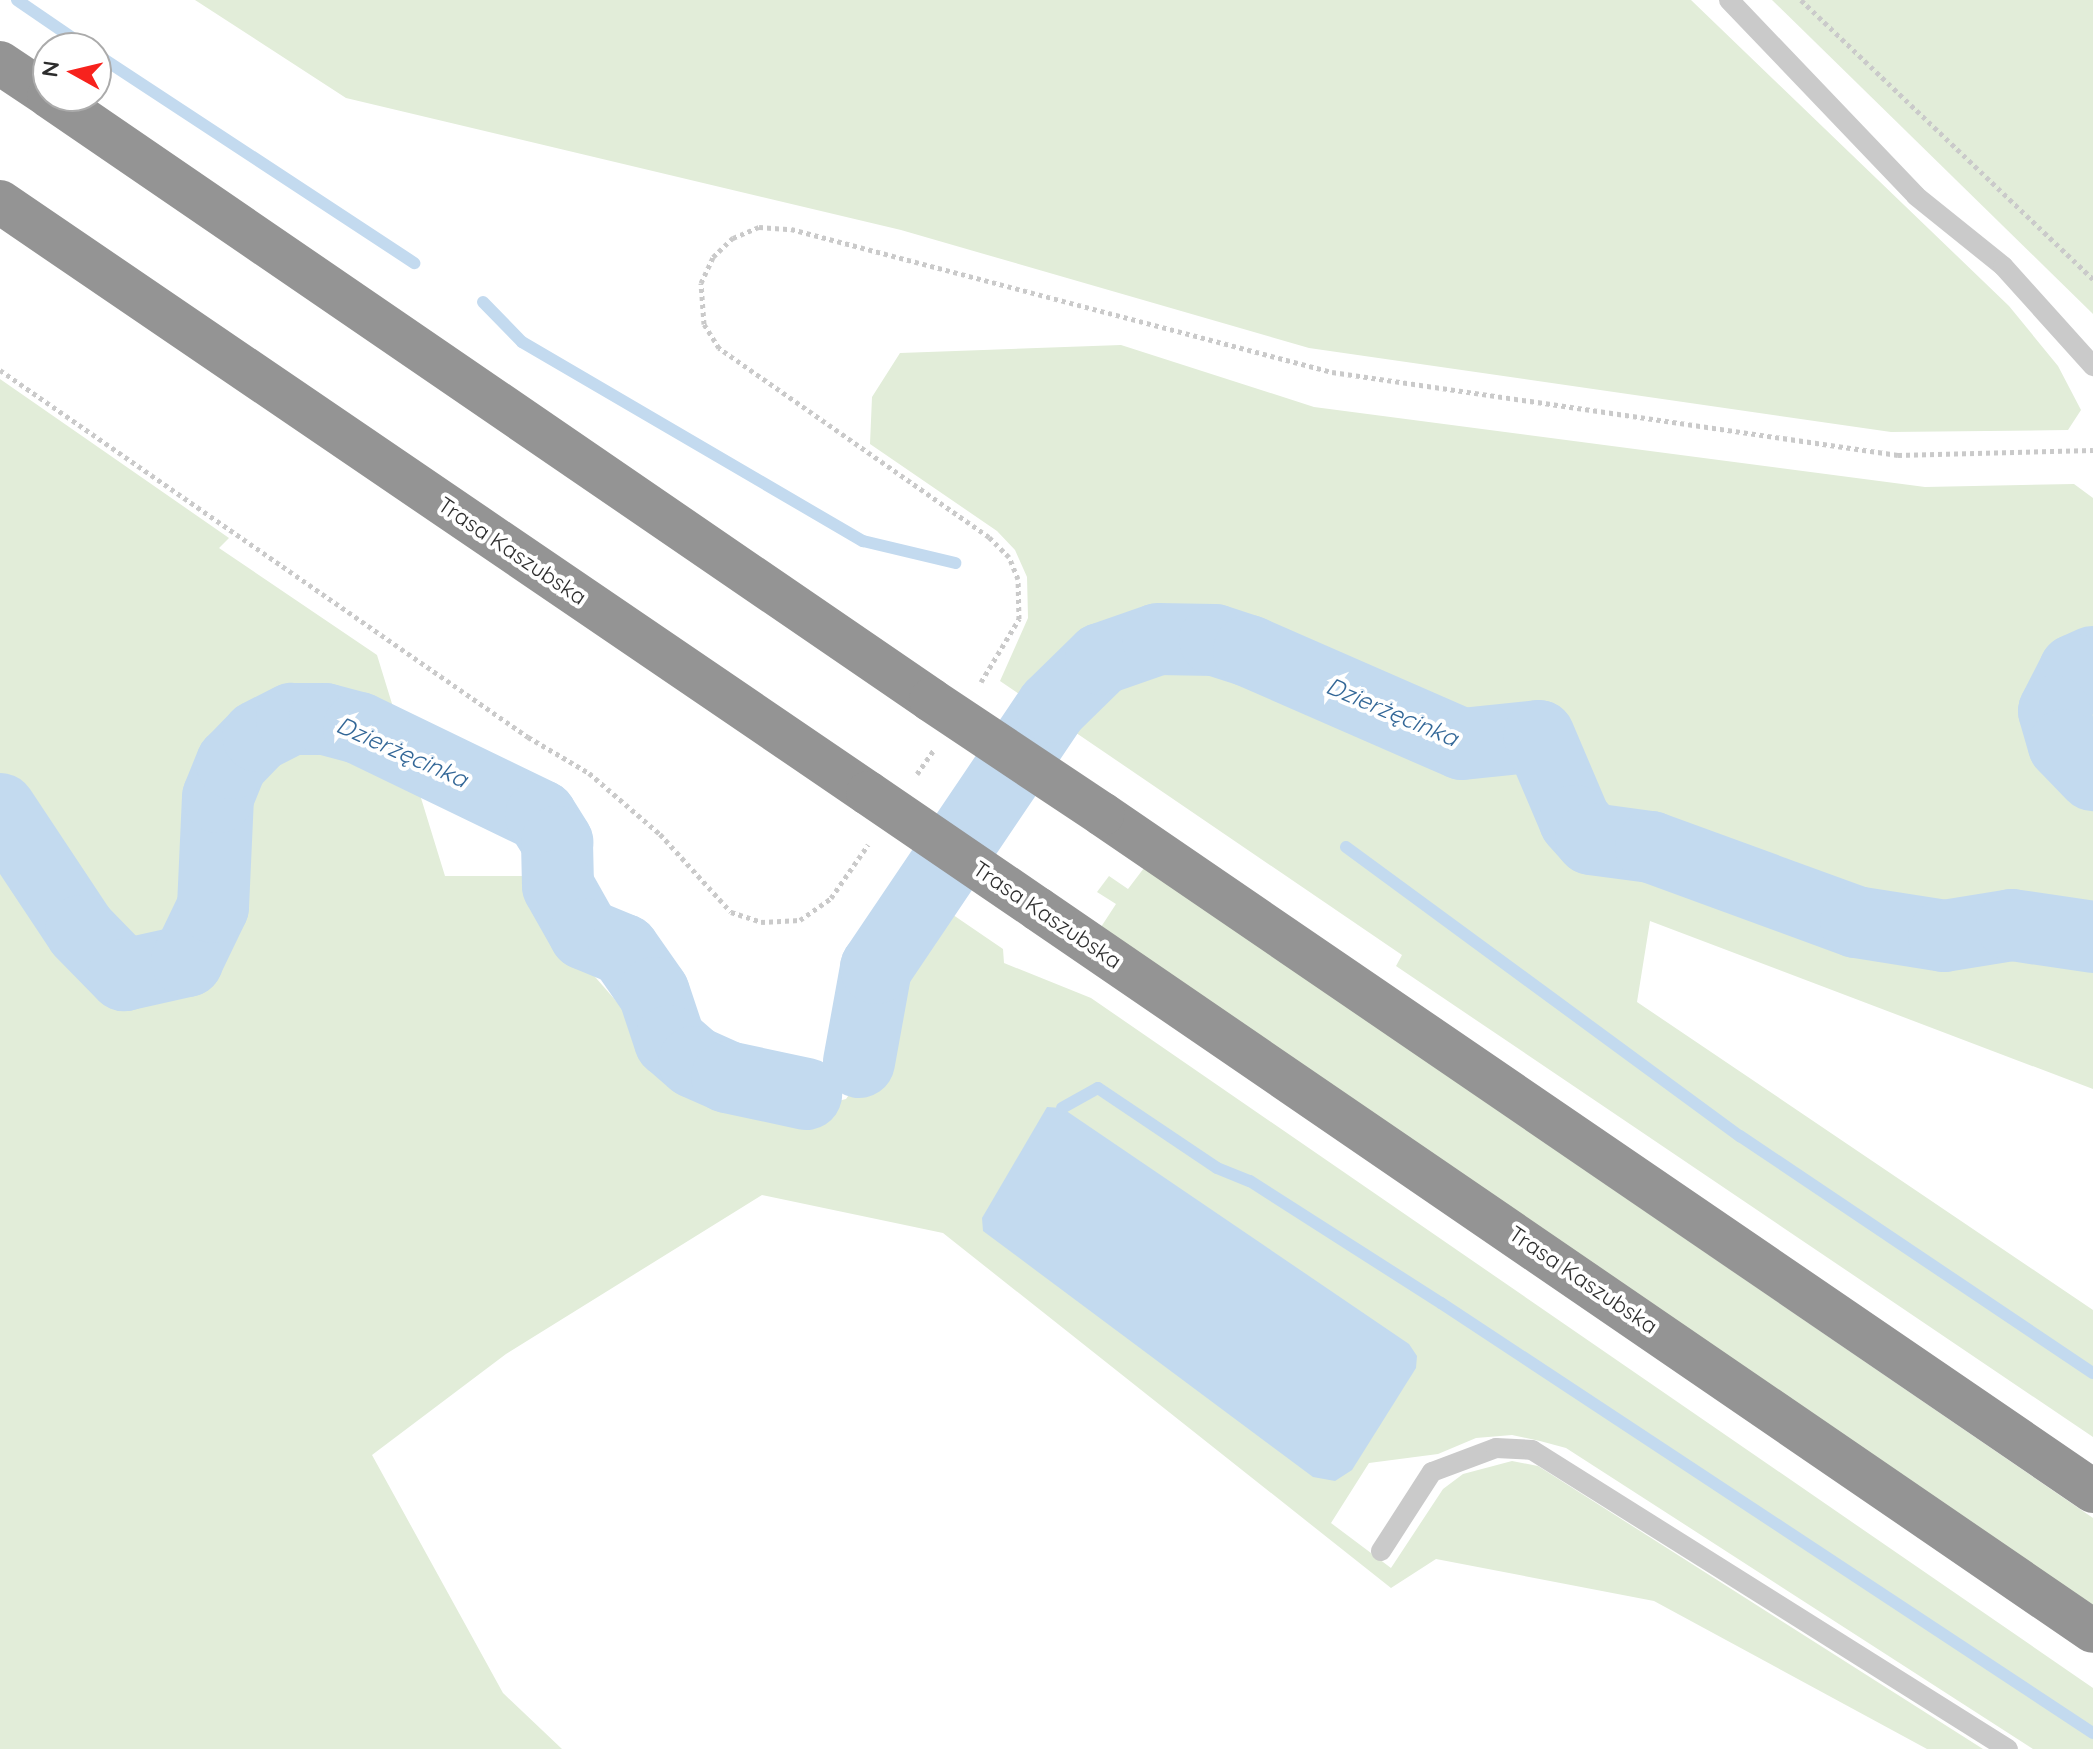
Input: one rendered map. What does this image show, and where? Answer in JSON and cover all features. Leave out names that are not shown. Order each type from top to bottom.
[{"type":"highway","points":[[0,63],[32,85]]},
{"type":"highway","points":[[71,112],[2093,1491]]},
{"type":"highway","name":"Trasa Kaszubska","points":[[0,202],[2093,1631]]},
{"type":"lane","points":[[1729,0],[1916,196],[2003,266],[2093,366]]},
{"type":"lane","points":[[1381,1551],[1432,1472],[1496,1448],[1532,1450],[2008,1749]]},
{"type":"path","points":[[1801,0],[2093,279]]},
{"type":"path","points":[[791,229],[1332,372],[1898,455],[2093,450]]},
{"type":"green space","points":[[195,0],[1691,0],[2009,306],[2058,366],[2081,410],[2068,430],[1891,432],[1309,348],[901,230],[346,98]]},
{"type":"green space","points":[[1772,0],[2093,0],[2093,314]]},
{"type":"green space","points":[[1121,345],[1314,407],[1925,487],[2074,484],[2093,498],[2093,1089],[1650,921],[1637,1002],[2093,1310],[2093,1437],[1396,966],[1402,955],[1000,681],[1028,618],[1027,577],[1015,550],[997,531],[870,444],[872,397],[900,353]]},
{"type":"green space","points":[[0,379],[229,538],[219,548],[377,655],[445,876],[532,876],[582,962],[652,1042],[691,1074],[718,1088],[802,1110],[846,1099],[879,1052],[883,996],[940,906],[1003,949],[1004,963],[1091,998],[2093,1688],[2093,1749],[2033,1749],[1566,1448],[1540,1441],[1512,1435],[1476,1438],[1438,1454],[1369,1463],[1331,1523],[1391,1568],[1443,1489],[1463,1474],[1512,1461],[1538,1466],[1983,1749],[1927,1749],[1654,1601],[1436,1559],[1391,1588],[943,1233],[762,1195],[506,1354],[372,1455],[503,1693],[562,1749],[0,1749]]},
{"type":"green space","points":[[1144,868],[2093,1518],[2093,1608],[1101,927],[1116,904],[1097,892],[1109,876],[1128,889]]},
{"type":"water","points":[[1047,1107],[1062,1108],[1409,1344],[1417,1356],[1416,1368],[1352,1470],[1335,1481],[1313,1477],[983,1231],[982,1218]]},
{"type":"waterway","points":[[17,0],[64,32]]},
{"type":"waterway","points":[[112,65],[414,263]]},
{"type":"waterway","points":[[483,302],[522,342],[863,541],[955,563]]},
{"type":"waterway","name":"Dzierżęcinka","points":[[859,1062],[876,968],[1052,707],[1101,659],[1158,639],[1215,640],[1249,651],[1462,744],[1539,736],[1575,821],[1591,839],[1651,847],[1856,922],[1944,936],[2012,925],[2093,937]]},
{"type":"waterway","name":"Dzierżęcinka","points":[[2093,662],[2075,670],[2054,711],[2064,745],[2093,775]]},
{"type":"waterway","name":"Dzierżęcinka","points":[[0,809],[81,931],[124,975],[187,961],[213,907],[218,797],[232,763],[258,736],[292,719],[325,719],[359,728],[541,816],[557,842],[558,886],[585,934],[624,950],[654,993],[670,1041],[694,1062],[727,1077],[806,1094]]},
{"type":"waterway","points":[[1346,847],[1740,1136],[2093,1373]]},
{"type":"waterway","points":[[1062,1108],[1098,1088],[1217,1168],[1250,1181],[1441,1303],[2093,1733]]}]
